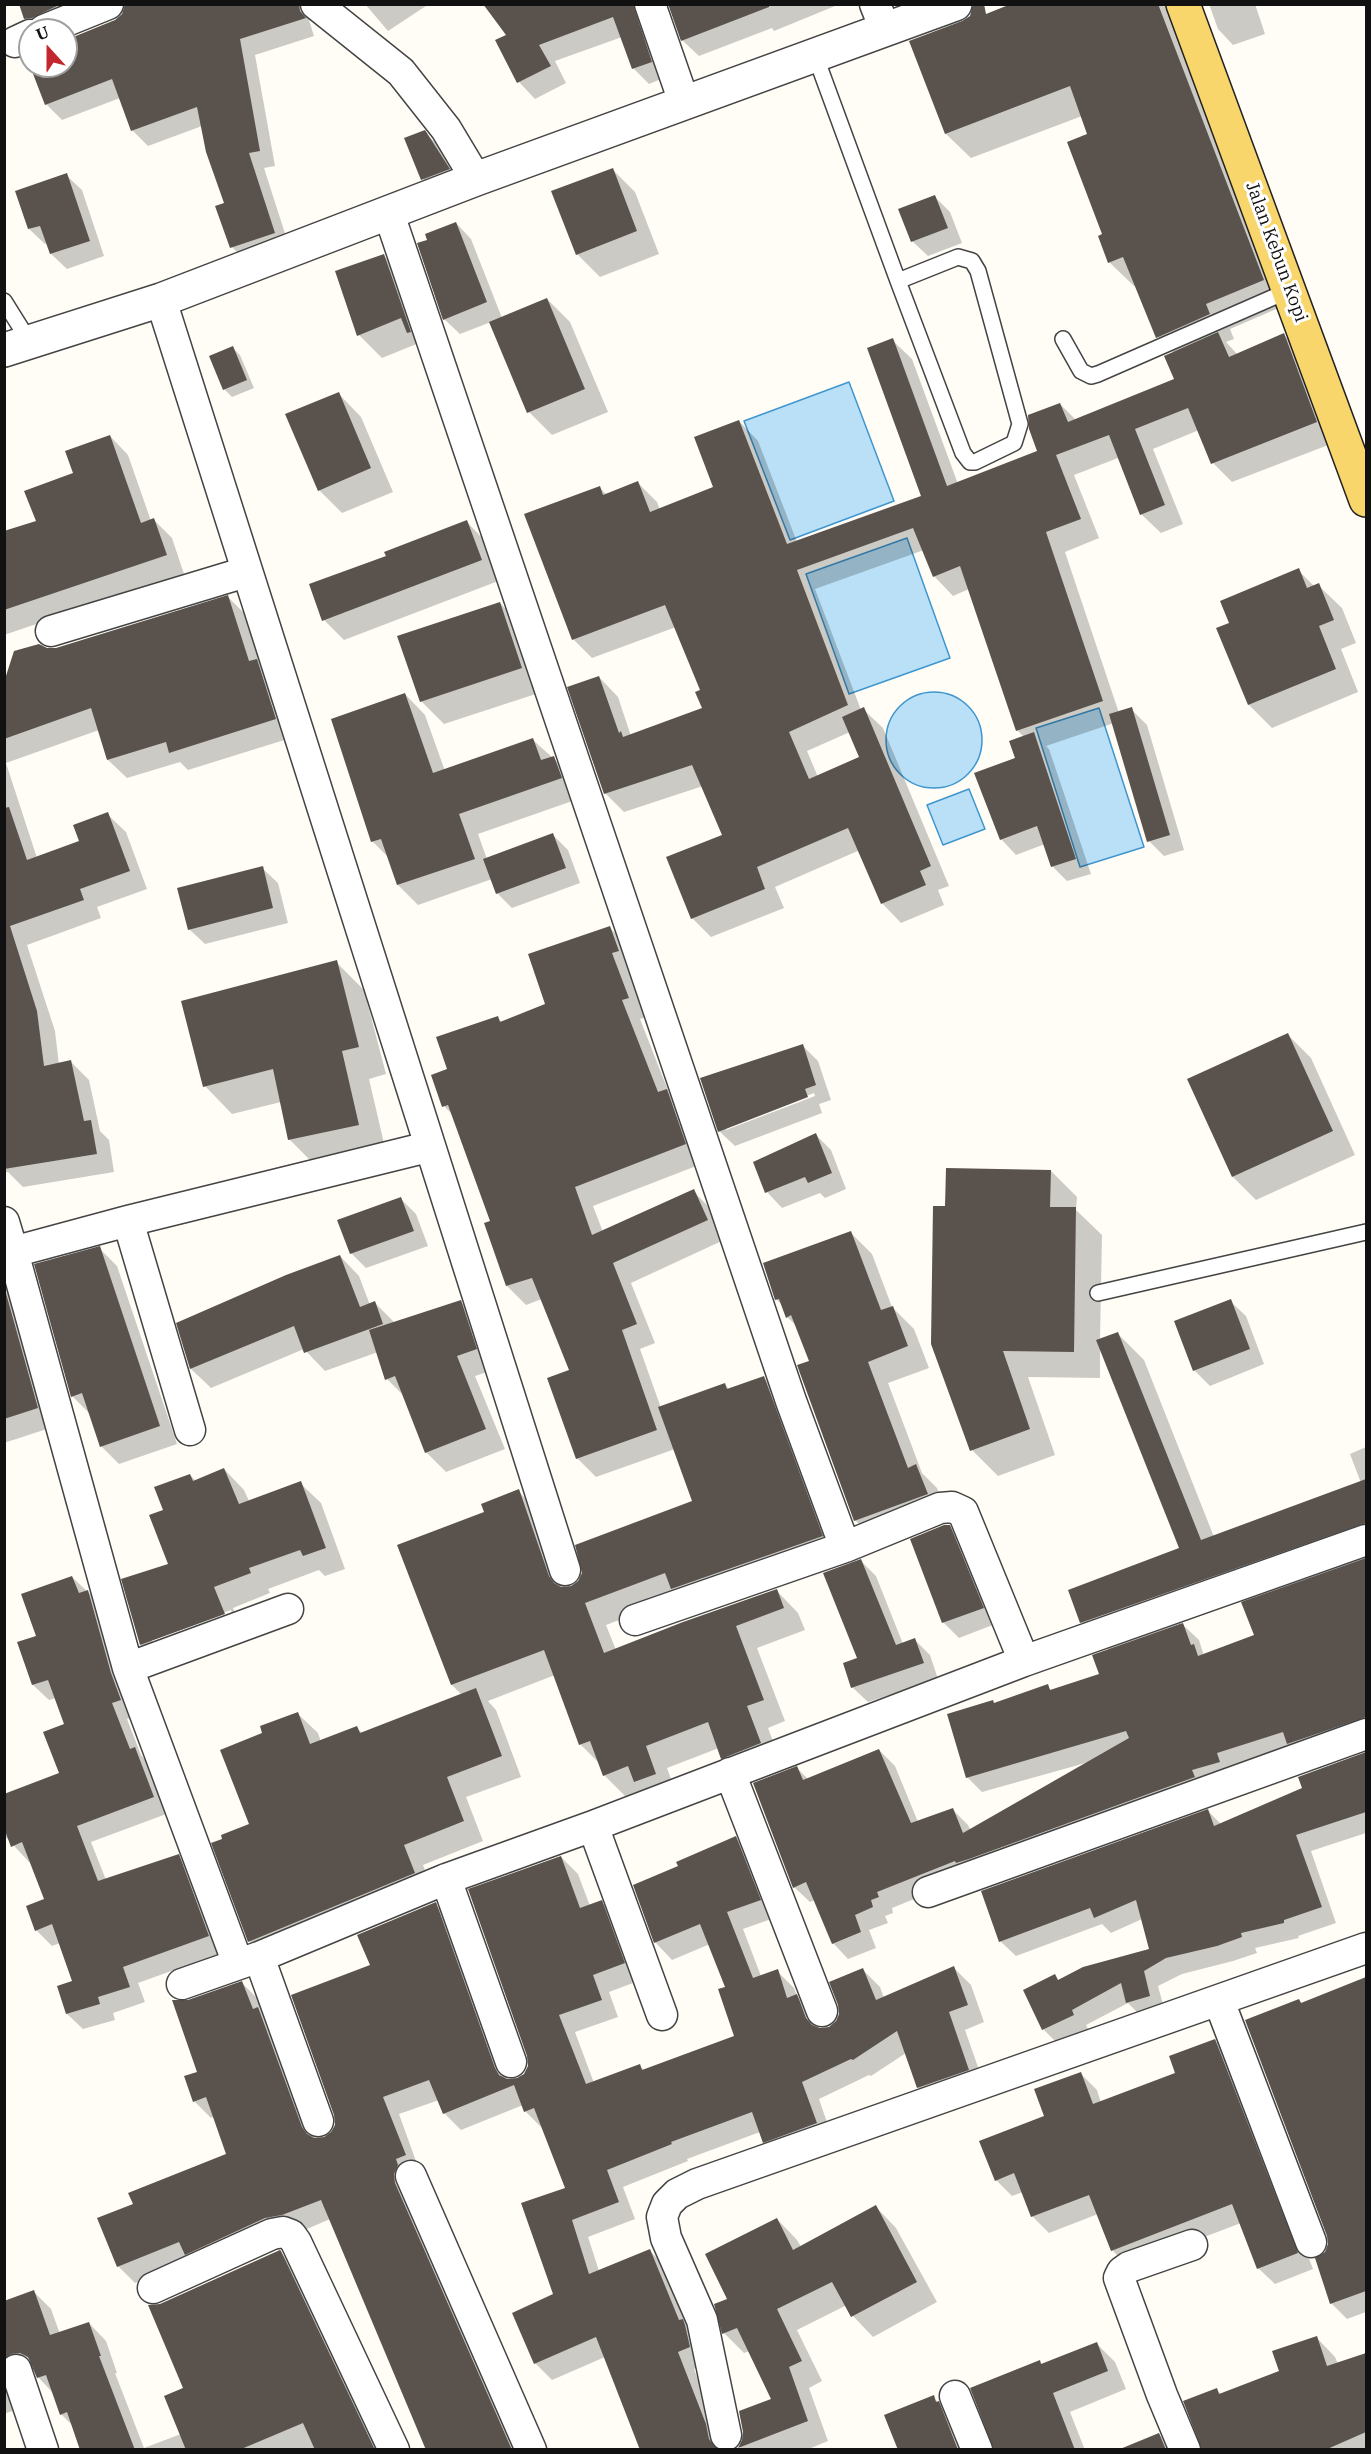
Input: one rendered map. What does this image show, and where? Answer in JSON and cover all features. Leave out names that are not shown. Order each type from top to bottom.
[{"type":"main road","name":"Jalan Kebun Kopi","points":[[1183,4],[1366,500]]},
{"type":"street","points":[[74,18],[108,4]]},
{"type":"street","points":[[316,4],[401,72],[446,129],[476,179]]},
{"type":"street","points":[[650,4],[684,102]]},
{"type":"street","points":[[17,345],[161,300],[476,179],[815,56],[880,16],[955,4]]},
{"type":"street","points":[[389,214],[791,1401],[845,1547]]},
{"type":"street","points":[[161,300],[428,1146],[565,1570]]},
{"type":"street","points":[[51,631],[246,572]]},
{"type":"street","points":[[13,1252],[428,1146]]},
{"type":"street","points":[[128,1221],[190,1430]]},
{"type":"street","points":[[4,1222],[128,1668],[248,1960],[318,2121]]},
{"type":"street","points":[[635,1620],[845,1547],[940,1508],[952,1507],[963,1512],[1024,1661]]},
{"type":"street","points":[[182,1984],[248,1960],[446,1879],[593,1826],[1024,1661],[1366,1540]]},
{"type":"street","points":[[128,1668],[288,1609]]},
{"type":"street","points":[[928,1892],[1366,1734]]},
{"type":"street","points":[[730,1773],[822,2011]]},
{"type":"street","points":[[593,1826],[662,2015]]},
{"type":"street","points":[[446,1879],[511,2062]]},
{"type":"street","points":[[726,2435],[702,2320],[666,2238],[662,2217],[667,2204],[677,2194],[697,2184],[1366,1948]]},
{"type":"street","points":[[1220,2001],[1311,2242]]},
{"type":"street","points":[[411,2176],[531,2450]]},
{"type":"street","points":[[153,2288],[272,2234],[283,2232],[291,2235],[394,2450]]},
{"type":"street","points":[[1185,2450],[1119,2278],[1122,2272],[1129,2267],[1192,2245]]},
{"type":"street","points":[[16,2370],[43,2450]]},
{"type":"street","points":[[955,2396],[977,2450]]},
{"type":"lane","points":[[815,56],[898,281],[967,458],[970,462],[975,462],[1014,443],[1020,424],[978,271],[972,261],[958,257],[898,281]]},
{"type":"lane","points":[[1063,339],[1081,371],[1091,376],[1290,290]]},
{"type":"lane","points":[[4,301],[17,345]]},
{"type":"lane","points":[[1098,1293],[1366,1232]]},
{"type":"water","points":[[849,382],[894,501],[790,540],[744,421]]},
{"type":"water","points":[[907,538],[950,658],[849,694],[806,574]]},
{"type":"water","points":[[934,692],[952,695],[968,706],[979,722],[982,740],[979,758],[968,774],[952,785],[934,788],[916,785],[900,774],[889,758],[886,740],[889,722],[900,706],[916,695]]},
{"type":"water","points":[[1099,708],[1144,847],[1080,867],[1036,728]]},
{"type":"water","points":[[969,789],[985,829],[943,845],[927,805]]},
{"type":"building","points":[[19,4],[61,4],[32,18],[24,18]]},
{"type":"building","points":[[125,4],[299,4],[300,11],[306,18],[240,39],[260,151],[249,153],[275,233],[230,248],[215,206],[224,203],[206,152],[197,107],[131,131],[112,79],[45,105],[35,78],[78,78],[78,35],[115,20],[122,14]]},
{"type":"building","points":[[483,4],[633,4],[652,62],[632,69],[613,17],[539,45],[551,66],[517,83],[495,40],[506,35]]},
{"type":"building","points":[[668,4],[769,4],[769,7],[681,41]]},
{"type":"building","points":[[973,4],[984,4],[986,14],[1011,4],[1158,4],[1264,280],[1206,304],[1210,314],[1156,338],[1123,257],[1108,263],[1098,236],[1102,234],[1067,142],[1087,134],[1070,86],[945,134],[909,41],[962,21],[970,16]]},
{"type":"building","points":[[425,130],[450,169],[421,180],[404,138]]},
{"type":"building","points":[[613,168],[637,231],[576,255],[551,191]]},
{"type":"building","points":[[67,173],[90,241],[50,254],[40,226],[28,229],[15,191]]},
{"type":"building","points":[[935,195],[948,228],[911,242],[898,209]]},
{"type":"building","points":[[456,222],[487,302],[443,320],[417,243],[427,240],[425,234]]},
{"type":"building","points":[[384,254],[411,332],[407,333],[401,318],[357,336],[335,271]]},
{"type":"building","points":[[547,298],[585,389],[527,413],[489,322]]},
{"type":"building","points":[[1218,332],[1229,357],[1284,333],[1317,422],[1211,464],[1188,408],[1135,429],[1165,505],[1140,515],[1109,435],[1056,455],[1081,519],[1046,532],[1103,701],[1016,731],[960,566],[933,577],[913,528],[797,570],[848,705],[789,732],[809,779],[859,757],[842,717],[864,707],[931,866],[920,871],[926,885],[881,904],[848,828],[757,867],[765,889],[691,919],[666,857],[722,835],[692,765],[604,794],[567,687],[599,676],[619,733],[621,731],[623,737],[702,708],[695,692],[700,690],[665,605],[572,640],[524,514],[600,486],[603,495],[638,481],[650,512],[713,487],[694,437],[739,420],[787,544],[921,496],[867,348],[893,338],[947,486],[1037,451],[1029,429],[1028,415],[1060,403],[1068,422],[1174,379],[1164,356]]},
{"type":"building","points":[[233,346],[247,380],[223,390],[209,356]]},
{"type":"building","points":[[339,392],[371,468],[318,491],[285,414]]},
{"type":"building","points":[[110,435],[141,523],[154,518],[167,555],[4,610],[4,531],[36,521],[24,491],[73,473],[65,451]]},
{"type":"building","points":[[467,520],[482,560],[322,621],[309,584],[386,556],[384,552]]},
{"type":"building","points":[[1299,568],[1307,588],[1319,583],[1334,620],[1319,626],[1336,669],[1248,705],[1216,628],[1229,623],[1220,601]]},
{"type":"building","points":[[228,595],[249,661],[257,659],[276,719],[169,753],[166,742],[107,760],[91,708],[4,739],[4,682],[14,651],[39,644],[47,648],[56,648]]},
{"type":"building","points":[[500,602],[522,668],[420,702],[397,636]]},
{"type":"building","points":[[405,693],[433,773],[533,738],[541,760],[554,756],[562,778],[459,814],[475,859],[397,885],[381,839],[371,842],[331,719]]},
{"type":"building","points":[[1132,707],[1170,835],[1147,842],[1109,714]]},
{"type":"building","points":[[1034,732],[1076,859],[1051,867],[1037,826],[1000,840],[974,773],[1015,758],[1009,741]]},
{"type":"building","points":[[9,807],[27,860],[79,841],[73,825],[108,812],[130,871],[80,889],[84,900],[10,926],[37,1011],[44,1066],[71,1060],[84,1121],[91,1120],[97,1154],[4,1169],[4,808]]},
{"type":"building","points":[[553,833],[566,868],[496,894],[483,859]]},
{"type":"building","points":[[263,866],[273,908],[188,930],[177,888]]},
{"type":"building","points":[[610,926],[619,951],[612,953],[629,998],[622,1000],[658,1092],[667,1089],[686,1144],[575,1187],[592,1235],[694,1189],[708,1220],[613,1263],[637,1324],[622,1330],[657,1430],[576,1459],[547,1378],[569,1370],[532,1278],[506,1286],[484,1223],[490,1221],[448,1105],[442,1107],[431,1075],[447,1069],[436,1037],[498,1016],[500,1022],[545,1004],[528,954]]},
{"type":"building","points":[[337,960],[359,1047],[342,1051],[359,1125],[288,1140],[273,1069],[203,1087],[181,1001]]},
{"type":"building","points":[[1288,1033],[1333,1131],[1232,1177],[1187,1079]]},
{"type":"building","points":[[803,1044],[816,1085],[805,1089],[808,1097],[718,1132],[700,1078]]},
{"type":"building","points":[[816,1133],[832,1173],[808,1183],[805,1177],[765,1193],[753,1162]]},
{"type":"building","points":[[946,1168],[1051,1170],[1050,1207],[1076,1207],[1074,1352],[1003,1351],[1030,1429],[970,1451],[931,1344],[933,1206],[945,1206]]},
{"type":"building","points":[[401,1197],[414,1231],[350,1254],[337,1220]]},
{"type":"building","points":[[851,1231],[881,1310],[893,1306],[908,1346],[868,1362],[908,1468],[916,1464],[928,1494],[854,1521],[797,1365],[809,1361],[791,1315],[786,1318],[779,1299],[775,1300],[763,1263]]},
{"type":"building","points":[[100,1246],[160,1426],[100,1447],[82,1393],[71,1397],[34,1264]]},
{"type":"building","points":[[340,1255],[360,1307],[375,1301],[383,1324],[304,1353],[294,1326],[190,1369],[176,1323],[286,1275]]},
{"type":"building","points":[[4,1286],[38,1408],[4,1419]]},
{"type":"building","points":[[1231,1299],[1250,1349],[1193,1371],[1174,1321]]},
{"type":"building","points":[[461,1300],[477,1349],[457,1356],[486,1429],[425,1453],[395,1376],[385,1380],[369,1330]]},
{"type":"building","points":[[1118,1332],[1201,1540],[1366,1479],[1366,1523],[1080,1623],[1068,1590],[1179,1548],[1096,1340]]},
{"type":"building","points":[[764,1376],[823,1536],[671,1589],[665,1573],[585,1603],[604,1653],[777,1589],[784,1608],[736,1626],[764,1700],[747,1706],[761,1743],[721,1759],[708,1722],[646,1746],[656,1774],[634,1782],[628,1766],[603,1776],[590,1741],[579,1745],[544,1650],[451,1685],[397,1545],[484,1512],[481,1504],[519,1489],[549,1576],[561,1587],[571,1586],[578,1581],[582,1573],[575,1545],[692,1501],[658,1407],[725,1383],[727,1389]]},
{"type":"building","points":[[224,1468],[239,1504],[301,1481],[326,1548],[303,1556],[300,1550],[249,1568],[251,1573],[214,1587],[225,1614],[140,1645],[121,1579],[168,1564],[149,1515],[163,1510],[154,1487],[190,1474],[193,1481]]},
{"type":"building","points":[[944,1525],[950,1525],[984,1608],[942,1623],[910,1539]]},
{"type":"building","points":[[1366,1558],[1366,1717],[1287,1744],[1283,1732],[1217,1753],[1220,1762],[1192,1770],[1195,1777],[969,1859],[956,1863],[955,1861],[877,1892],[879,1897],[871,1900],[873,1907],[855,1915],[861,1932],[832,1944],[806,1882],[793,1888],[753,1783],[797,1766],[803,1780],[879,1749],[911,1823],[953,1808],[963,1833],[1129,1738],[1126,1731],[966,1778],[947,1714],[993,1700],[994,1703],[1048,1684],[1050,1690],[1099,1674],[1092,1655],[1183,1623],[1191,1645],[1194,1644],[1198,1656],[1254,1635],[1241,1602]]},
{"type":"building","points":[[861,1559],[896,1645],[915,1638],[924,1663],[851,1688],[843,1663],[857,1658],[823,1573]]},
{"type":"building","points":[[72,1576],[79,1593],[88,1590],[111,1673],[121,1700],[112,1703],[130,1749],[135,1747],[154,1797],[77,1826],[98,1881],[179,1854],[209,1936],[123,1967],[130,1987],[98,1997],[100,2004],[66,2014],[57,1986],[72,1981],[52,1924],[35,1931],[26,1906],[44,1899],[22,1842],[11,1847],[4,1828],[4,1794],[59,1773],[43,1732],[64,1724],[48,1680],[32,1685],[17,1642],[36,1636],[21,1594]]},
{"type":"building","points":[[476,1688],[502,1756],[447,1777],[464,1821],[404,1845],[415,1873],[248,1942],[211,1843],[222,1839],[221,1835],[249,1824],[220,1750],[262,1733],[260,1726],[298,1712],[310,1744],[357,1726],[360,1733]]},
{"type":"building","points":[[1366,1752],[1366,1812],[1296,1835],[1322,1907],[1284,1920],[1284,1923],[1241,1933],[1242,1937],[1217,1946],[1166,1958],[1144,1971],[1150,1996],[1126,2003],[1121,1983],[1072,2010],[1074,2015],[1042,2030],[1023,1990],[1055,1974],[1058,1980],[1083,1967],[1149,1949],[1136,1900],[1094,1918],[1090,1908],[999,1942],[981,1891],[1208,1809],[1214,1826],[1302,1788],[1298,1777]]},
{"type":"building","points":[[736,1836],[761,1900],[727,1912],[753,1978],[778,1969],[787,1998],[797,1994],[806,2018],[812,2025],[820,2028],[829,2027],[836,2021],[839,2014],[829,1982],[863,1968],[876,2000],[954,1966],[968,2005],[949,2012],[969,2070],[917,2088],[897,2031],[853,2060],[802,2082],[817,2123],[763,2143],[752,2112],[671,2142],[672,2144],[607,2170],[619,2202],[572,2220],[589,2274],[650,2249],[679,2320],[683,2319],[690,2347],[678,2352],[706,2424],[709,2439],[718,2450],[640,2450],[596,2337],[534,2364],[512,2313],[553,2294],[521,2203],[565,2188],[534,2108],[524,2112],[514,2085],[443,2114],[429,2080],[383,2097],[406,2155],[396,2159],[398,2165],[394,2174],[395,2183],[512,2450],[426,2450],[321,2200],[282,2215],[265,2218],[185,2255],[179,2242],[117,2267],[97,2218],[133,2204],[128,2193],[226,2154],[206,2097],[193,2102],[184,2076],[197,2072],[172,2000],[188,2000],[242,1981],[253,2009],[258,2007],[302,2127],[314,2138],[324,2137],[335,2125],[334,2115],[291,1995],[370,1965],[357,1935],[436,1902],[495,2068],[499,2075],[507,2079],[517,2078],[524,2074],[528,2066],[527,2056],[468,1889],[561,1856],[580,1908],[602,1900],[625,1963],[593,1975],[602,2000],[559,2015],[586,2084],[640,2064],[642,2070],[734,2036],[718,1989],[725,1987],[700,1924],[654,1943],[633,1885],[678,1866],[676,1862]]},
{"type":"building","points":[[1366,1977],[1366,2291],[1330,2304],[1315,2258],[1325,2252],[1328,2244],[1327,2236],[1245,2020],[1299,1999],[1301,2003]]},
{"type":"building","points":[[1215,2039],[1298,2253],[1257,2269],[1232,2204],[1111,2251],[1089,2195],[1031,2217],[1014,2173],[995,2181],[979,2141],[1044,2116],[1034,2089],[1081,2072],[1093,2104],[1175,2073],[1169,2056]]},
{"type":"building","points":[[876,2205],[917,2282],[851,2317],[832,2282],[777,2309],[802,2361],[789,2367],[808,2421],[738,2448],[743,2432],[739,2411],[771,2399],[737,2328],[722,2334],[714,2304],[727,2299],[705,2254],[777,2218],[793,2250]]},
{"type":"building","points":[[280,2250],[375,2450],[315,2450],[303,2423],[239,2450],[186,2450],[164,2396],[183,2388],[148,2305],[160,2304]]},
{"type":"building","points":[[34,2290],[50,2335],[89,2322],[101,2356],[99,2356],[135,2450],[80,2450],[67,2412],[60,2415],[46,2375],[37,2378],[28,2357],[20,2353],[4,2358],[4,2301]]},
{"type":"building","points":[[1317,2336],[1327,2366],[1366,2353],[1366,2432],[1325,2450],[1202,2450],[1183,2401],[1217,2388],[1219,2394],[1279,2371],[1272,2351]]},
{"type":"building","points":[[1097,2342],[1108,2371],[1053,2393],[1075,2450],[994,2450],[970,2388],[1040,2360],[1041,2364]]},
{"type":"building","points":[[934,2395],[936,2402],[939,2401],[958,2450],[898,2450],[884,2415]]},
{"type":"building","points":[[1159,2433],[1166,2450],[1120,2450],[1120,2449]]}]
